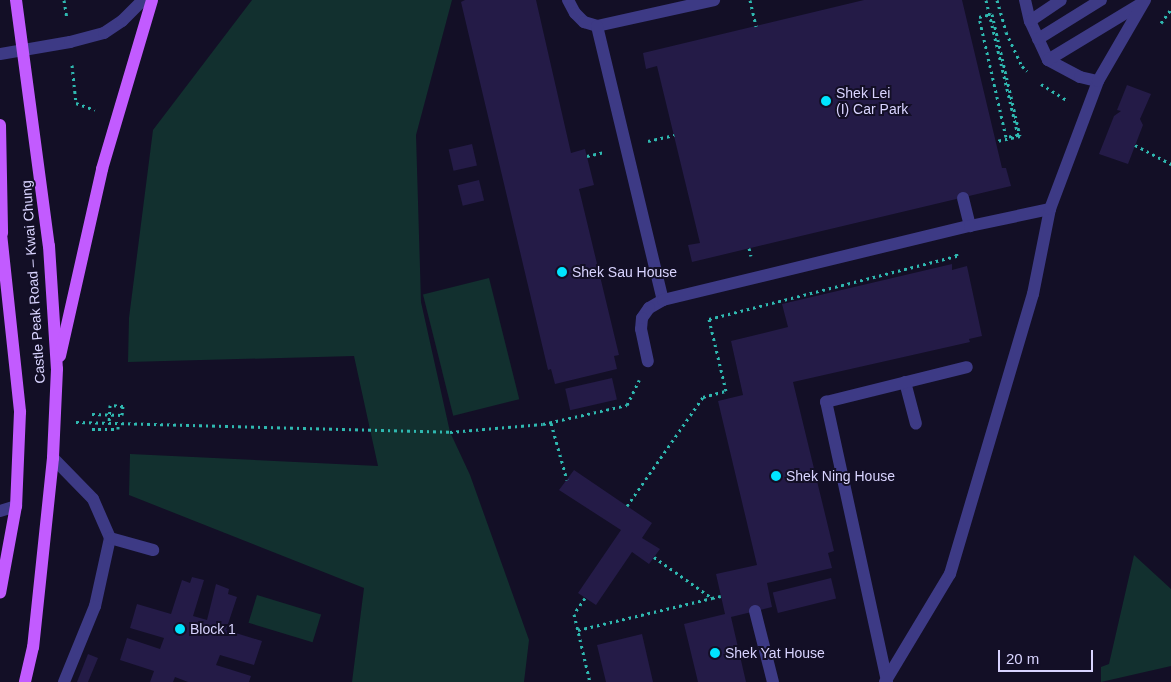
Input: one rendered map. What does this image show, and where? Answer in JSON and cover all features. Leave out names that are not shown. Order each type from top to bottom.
[{"type":"main road","name":"Castle Peak Road – Kwai Chung","points":[[16,0],[49,246],[57,369],[54,458],[33,647],[25,682]]},
{"type":"main road","points":[[57,369],[102,169],[152,0]]},
{"type":"main road","name":"Castle Peak Road – Kwai Chung","points":[[0,125],[1,230],[20,412],[16,506],[0,593]]},
{"type":"street","points":[[0,54],[70,42],[104,33],[122,21],[143,0]]},
{"type":"street","points":[[568,0],[575,13],[584,22],[597,26],[714,0]]},
{"type":"street","points":[[1025,0],[1030,21],[1048,60],[1072,73],[1098,81]]},
{"type":"street","points":[[1030,21],[1061,0]]},
{"type":"street","points":[[1038,38],[1101,0]]},
{"type":"street","points":[[1048,60],[1144,1]]},
{"type":"street","points":[[886,681],[950,574],[1033,294],[1050,210],[1098,81],[1144,1]]},
{"type":"street","points":[[597,26],[663,300]]},
{"type":"street","points":[[963,198],[970,226]]},
{"type":"street","points":[[648,361],[641,329],[642,318],[649,308],[663,300],[970,226],[1050,210]]},
{"type":"street","points":[[886,681],[826,402],[967,367]]},
{"type":"street","points":[[905,382],[916,424]]},
{"type":"street","points":[[54,458],[93,498],[110,538],[95,606],[64,682]]},
{"type":"street","points":[[0,511],[16,506]]},
{"type":"street","points":[[110,538],[153,550]]},
{"type":"street","points":[[755,611],[773,679],[784,682]]},
{"type":"path","points":[[64,0],[76,103],[117,117]]},
{"type":"path","points":[[750,0],[756,26]]},
{"type":"path","points":[[986,0],[1018,134],[1006,137],[1004,131],[979,17],[992,14],[1020,136],[996,141]]},
{"type":"path","points":[[1135,145],[1171,164]]},
{"type":"path","points":[[627,506],[703,397],[726,392],[708,319],[957,256]]},
{"type":"path","points":[[92,429],[118,429],[118,423],[450,432],[550,423],[627,405],[648,361]]},
{"type":"path","points":[[92,414],[122,415],[123,406],[110,405],[109,423]]},
{"type":"path","points":[[550,423],[567,480]]},
{"type":"path","points":[[654,557],[712,598]]},
{"type":"path","points":[[578,630],[721,596]]},
{"type":"path","points":[[585,598],[574,614],[590,682]]},
{"type":"green space","points":[[252,0],[452,0],[416,135],[421,302],[450,432],[470,475],[529,640],[524,682],[352,682],[364,588],[129,495],[130,454],[378,466],[354,356],[128,362],[129,318],[153,130]]},
{"type":"green space","points":[[489,278],[519,399],[453,416],[423,294]]},
{"type":"green space","points":[[1134,555],[1171,589],[1171,666],[1101,682],[1101,667],[1109,664]]},
{"type":"green space","points":[[257,595],[321,615],[313,642],[249,623]]},
{"type":"building","name":"Shek Sau House","points":[[465,0],[536,0],[571,153],[585,149],[594,185],[579,189],[619,355],[614,356],[617,369],[555,384],[551,369],[548,370],[461,2]]},
{"type":"building","name":"Shek Lei (I) Car Park","points":[[864,0],[962,0],[1002,168],[1006,168],[1011,186],[692,262],[688,245],[700,243],[657,66],[646,69],[643,53]]},
{"type":"building","points":[[1127,85],[1151,94],[1140,119],[1143,125],[1128,164],[1099,154],[1114,116],[1121,111],[1117,110]]},
{"type":"building","points":[[472,144],[477,165],[454,171],[449,149]]},
{"type":"building","points":[[479,180],[484,200],[463,206],[458,185]]},
{"type":"building","name":"Shek Ning House","points":[[952,264],[952,270],[967,266],[982,336],[969,339],[970,342],[793,382],[834,551],[828,553],[832,568],[767,583],[772,607],[731,617],[746,682],[698,682],[684,624],[725,614],[716,574],[757,565],[718,401],[743,395],[731,341],[788,327],[782,304]]},
{"type":"building","points":[[612,378],[617,399],[570,410],[565,389]]},
{"type":"building","points":[[574,470],[652,523],[642,538],[660,549],[649,564],[632,552],[596,605],[578,593],[621,530],[559,490]]},
{"type":"building","name":"Block 1","points":[[192,577],[204,580],[193,616],[207,620],[216,584],[229,589],[228,594],[237,597],[226,630],[262,641],[254,665],[220,655],[216,665],[251,676],[249,682],[188,682],[175,677],[173,682],[150,682],[154,671],[120,660],[127,638],[160,649],[164,638],[130,628],[137,604],[171,614],[182,580],[190,583]]},
{"type":"building","points":[[831,578],[836,598],[778,613],[773,593]]},
{"type":"building","points":[[642,634],[653,682],[606,682],[597,645]]},
{"type":"building","points":[[88,654],[98,658],[88,682],[77,682]]},
{"type":"place","name":"Shek Lei (I) Car Park","points":[[826,101]]},
{"type":"place","name":"Shek Sau House","points":[[562,272]]},
{"type":"place","name":"Shek Ning House","points":[[776,476]]},
{"type":"place","name":"Block 1","points":[[180,629]]},
{"type":"place","name":"Shek Yat House","points":[[715,653]]}]
